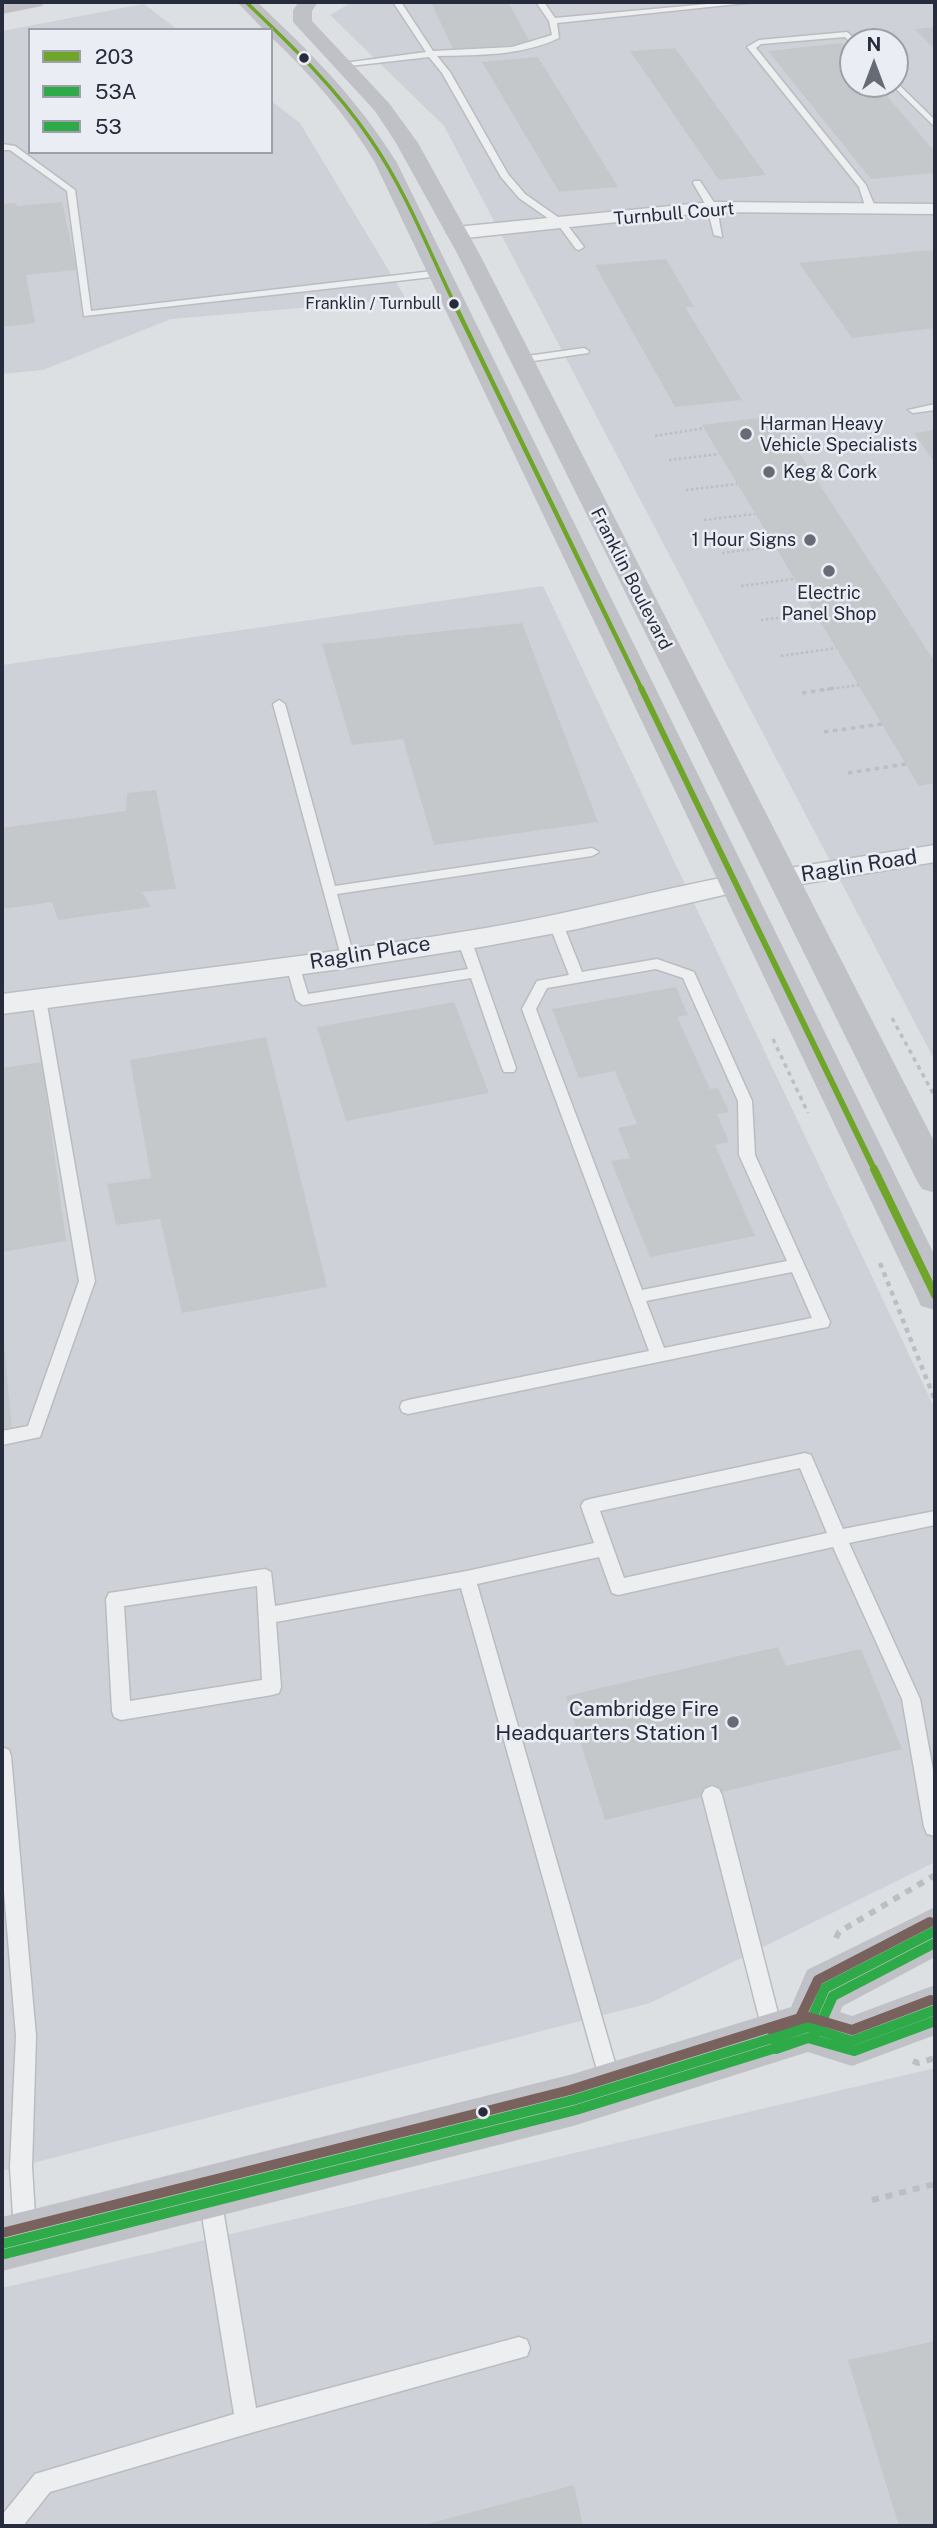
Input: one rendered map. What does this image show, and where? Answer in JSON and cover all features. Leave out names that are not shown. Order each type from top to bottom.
[{"type":"main road","points":[[2,8],[35,2]]},
{"type":"main road","name":"Franklin Boulevard","points":[[246,2],[321,74],[368,133],[441,273],[935,1295]]},
{"type":"main road","name":"Franklin Boulevard","points":[[309,2],[302,10],[303,22],[382,107],[407,142],[456,233],[935,1179]]},
{"type":"main road","points":[[791,2033],[825,1988],[935,1931]]},
{"type":"main road","points":[[13,2241],[613,2089],[791,2033],[852,2041],[935,2010]]},
{"type":"street","name":"Turnbull Court","points":[[456,233],[712,208],[935,209]]},
{"type":"street","name":"Raglin Road","points":[[783,878],[935,853]]},
{"type":"street","name":"Raglin Place","points":[[2,1004],[293,965],[556,924],[736,884]]},
{"type":"lane","points":[[397,2],[446,72],[504,175],[522,197],[562,224],[579,247]]},
{"type":"lane","points":[[344,65],[537,45],[556,36],[553,21],[540,2]]},
{"type":"lane","points":[[553,21],[752,2]]},
{"type":"lane","points":[[839,35],[759,42],[751,47],[863,187],[871,209]]},
{"type":"lane","points":[[909,98],[935,125]]},
{"type":"lane","points":[[2,147],[12,148],[71,190],[87,314],[441,273]]},
{"type":"lane","points":[[696,183],[712,208],[719,235]]},
{"type":"lane","points":[[520,360],[584,351]]},
{"type":"lane","points":[[913,410],[935,407]]},
{"type":"lane","points":[[279,704],[347,957]]},
{"type":"lane","points":[[329,891],[592,852]]},
{"type":"lane","points":[[556,924],[577,978]]},
{"type":"lane","points":[[464,939],[509,1068]]},
{"type":"lane","points":[[408,1407],[659,1356],[822,1322],[747,1155],[744,1101],[688,975],[657,964],[542,984],[529,1009],[659,1356]]},
{"type":"lane","points":[[293,965],[303,1000],[476,972]]},
{"type":"lane","points":[[2,1438],[34,1432],[87,1281],[39,999]]},
{"type":"lane","points":[[636,1297],[795,1265]]},
{"type":"lane","points":[[934,1827],[911,1699],[838,1538],[805,1460],[590,1506],[618,1587],[838,1538],[935,1518]]},
{"type":"lane","points":[[267,1616],[467,1579],[604,1548]]},
{"type":"lane","points":[[265,1577],[267,1616],[272,1687],[121,1711],[115,1599],[265,1577]]},
{"type":"lane","points":[[467,1579],[613,2089]]},
{"type":"lane","points":[[2,1756],[26,2036],[21,2167],[13,2241]]},
{"type":"lane","points":[[712,1795],[791,2033]]},
{"type":"lane","points":[[209,2191],[247,2421]]},
{"type":"lane","points":[[8,2526],[43,2482],[247,2421],[519,2348]]},
{"type":"path","points":[[655,436],[704,428]]},
{"type":"path","points":[[669,460],[719,454]]},
{"type":"path","points":[[686,490],[737,484]]},
{"type":"path","points":[[704,520],[755,514]]},
{"type":"path","points":[[722,553],[775,546]]},
{"type":"path","points":[[741,586],[794,579]]},
{"type":"path","points":[[761,620],[815,613]]},
{"type":"path","points":[[781,656],[836,648]]},
{"type":"path","points":[[802,693],[859,685]]},
{"type":"path","points":[[824,732],[882,724]]},
{"type":"path","points":[[848,773],[906,764]]},
{"type":"path","points":[[768,1027],[813,1122]]},
{"type":"path","points":[[876,1253],[935,1401]]},
{"type":"path","points":[[834,1941],[839,1932],[935,1875]]},
{"type":"path","points":[[918,2063],[935,2058]]},
{"type":"path","points":[[872,2200],[935,2184]]},
{"type":"shaded area","points":[[352,2],[935,2],[935,1061],[444,126],[330,15]]},
{"type":"shaded area","points":[[144,4],[175,28],[28,28],[28,154],[273,154],[273,103],[300,123],[406,299],[171,319],[43,370],[2,374],[2,31]]},
{"type":"shaded area","points":[[543,586],[935,1409],[935,1862],[650,2003],[2,2171],[2,665]]},
{"type":"shaded area","points":[[935,2068],[935,2526],[2,2526],[2,2288]]},
{"type":"building","points":[[431,2],[508,2],[531,44],[453,49]]},
{"type":"building","points":[[935,27],[935,50],[915,29]]},
{"type":"building","points":[[839,43],[839,98],[889,98],[935,152],[935,173],[871,179],[768,51]]},
{"type":"building","points":[[675,48],[766,175],[719,180],[630,51]]},
{"type":"building","points":[[538,57],[618,187],[559,192],[482,62]]},
{"type":"building","points":[[62,202],[77,270],[26,275],[35,323],[2,327],[2,204],[16,203],[17,206]]},
{"type":"building","points":[[931,250],[935,255],[935,328],[852,338],[799,263]]},
{"type":"building","points":[[666,259],[694,307],[685,307],[742,400],[675,407],[595,265]]},
{"type":"building","points":[[775,416],[935,662],[935,783],[919,786],[702,425]]},
{"type":"building","points":[[935,430],[935,463],[914,433]]},
{"type":"building","points":[[522,623],[598,822],[434,845],[403,739],[352,745],[322,644]]},
{"type":"building","points":[[156,790],[176,889],[142,892],[151,907],[58,920],[52,902],[2,909],[2,828],[126,811],[127,793]]},
{"type":"building","points":[[676,987],[688,1015],[677,1017],[710,1089],[718,1088],[729,1112],[717,1114],[729,1142],[715,1145],[755,1236],[650,1257],[611,1161],[630,1158],[618,1128],[637,1124],[615,1071],[579,1078],[552,1009]]},
{"type":"building","points":[[454,1002],[489,1093],[346,1121],[317,1027]]},
{"type":"building","points":[[266,1037],[327,1287],[182,1313],[160,1219],[116,1225],[107,1184],[151,1178],[130,1060]]},
{"type":"building","points":[[42,1062],[66,1241],[2,1252],[2,1068]]},
{"type":"building","points":[[2,1320],[12,1431],[2,1433]]},
{"type":"building","name":"Cambridge Fire Headquarters Station 1","points":[[778,1647],[786,1666],[861,1649],[902,1749],[605,1820],[566,1696]]},
{"type":"building","points":[[935,2341],[935,2526],[899,2526],[848,2360]]},
{"type":"building","points":[[574,2485],[583,2526],[424,2526],[424,2525]]},
{"type":"transit line","name":"203","points":[[246,2],[273,28]]},
{"type":"transit line","name":"203","points":[[273,28],[339,97],[386,163],[935,1295]]},
{"type":"transit line","points":[[2,2233],[570,2090],[800,2018],[818,1980],[930,1922]]},
{"type":"transit line","name":"53A","points":[[2,2244],[573,2100],[808,2027],[825,1988],[935,1931]]},
{"type":"transit line","name":"53","points":[[5,2254],[576,2110],[811,2037],[817,2032],[833,1996],[935,1943]]},
{"type":"transit line","points":[[770,2029],[808,2017],[852,2030],[931,2000]]},
{"type":"transit line","name":"53A","points":[[773,2039],[808,2027],[852,2041],[935,2010]]},
{"type":"transit line","name":"53","points":[[776,2049],[808,2038],[854,2051],[935,2021]]},
{"type":"place","name":"Franklin / Turnbull","points":[[454,304]]},
{"type":"place","name":"Harman Heavy Vehicle Specialists","points":[[746,434]]},
{"type":"place","name":"Keg & Cork","points":[[769,472]]},
{"type":"place","name":"1 Hour Signs","points":[[810,540]]},
{"type":"place","name":"Electric Panel Shop","points":[[829,571]]},
{"type":"place","name":"Cambridge Fire Headquarters Station 1","points":[[733,1722]]}]
